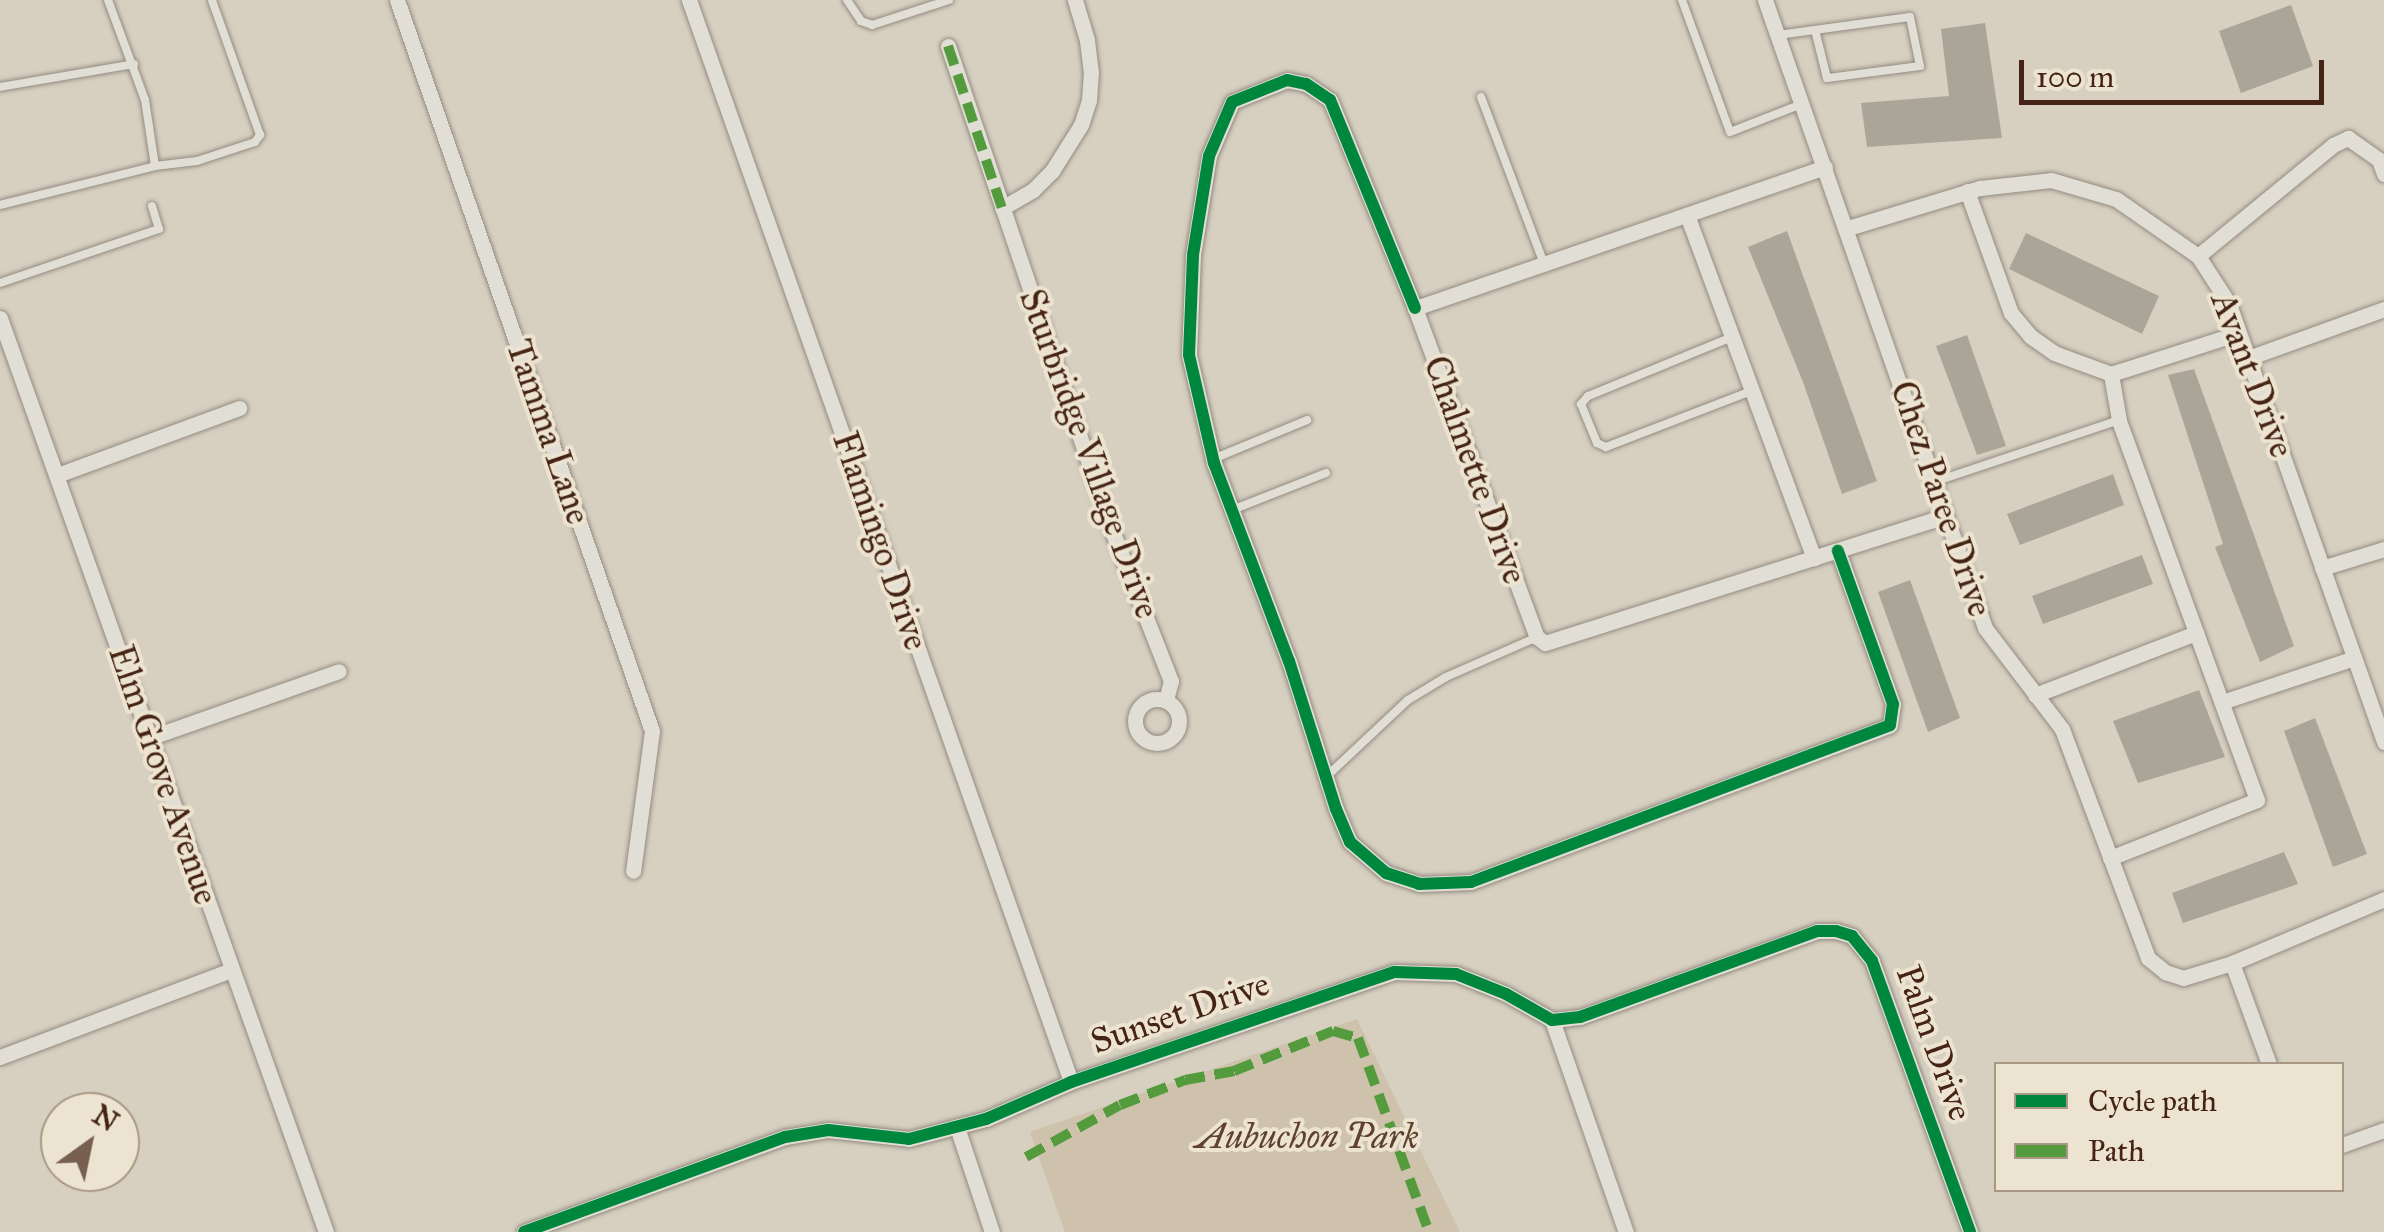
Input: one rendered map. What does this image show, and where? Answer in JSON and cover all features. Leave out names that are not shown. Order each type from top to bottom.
[{"type":"street","name":"Tamma Lane","points":[[397,0],[652,731],[633,872]]},
{"type":"street","name":"Flamingo Drive","points":[[689,0],[1071,1082]]},
{"type":"street","points":[[1002,208],[1033,190],[1052,171],[1081,125],[1089,100],[1090,73],[1075,0]]},
{"type":"street","name":"Chez Paree Drive","points":[[1765,0],[1848,228],[1984,628],[2062,729],[2148,958],[2165,972],[2183,978],[2232,963]]},
{"type":"street","name":"Sturbridge Village Drive","points":[[948,46],[1109,523],[1171,681],[1166,700]]},
{"type":"street","name":"Chalmette Drive","points":[[1537,637],[1415,308],[1330,100],[1306,84],[1286,80],[1232,102],[1209,156],[1193,255],[1189,355],[1214,459],[1350,842],[1372,863],[1386,873],[1445,886],[1471,882],[1890,725],[1893,704],[1838,551]]},
{"type":"street","points":[[2198,256],[2334,145],[2348,138],[2379,160],[2384,174]]},
{"type":"street","points":[[1415,308],[1825,168]]},
{"type":"street","name":"Avant Drive","points":[[1848,228],[1967,191],[2015,181],[2051,180],[2086,188],[2144,215],[2198,256],[2229,304],[2384,738]]},
{"type":"street","points":[[1967,191],[2011,313],[2030,336],[2054,353],[2111,374],[2240,333]]},
{"type":"street","points":[[1687,215],[1814,558]]},
{"type":"street","points":[[2248,358],[2384,309]]},
{"type":"street","name":"Elm Grove Avenue","points":[[0,318],[60,474],[326,1232]]},
{"type":"street","points":[[2110,858],[2257,800],[2119,420],[2111,374]]},
{"type":"street","points":[[60,474],[239,408]]},
{"type":"street","points":[[1537,637],[1545,643],[1560,640],[1944,516]]},
{"type":"street","points":[[2322,568],[2384,549]]},
{"type":"street","points":[[2035,695],[2196,633]]},
{"type":"street","points":[[2222,702],[2354,658]]},
{"type":"street","points":[[150,738],[339,672]]},
{"type":"street","points":[[2267,1062],[2232,963],[2384,898]]},
{"type":"street","name":"Palm Drive","points":[[1552,1020],[1580,1018],[1817,931],[1852,936],[1872,961],[1970,1232]]},
{"type":"street","points":[[0,1057],[231,970]]},
{"type":"street","name":"Sunset Drive","points":[[524,1232],[785,1138],[828,1130],[908,1139],[956,1127],[1071,1082],[1395,972],[1456,974],[1506,994],[1552,1020]]},
{"type":"street","points":[[1552,1020],[1626,1232]]},
{"type":"street","points":[[956,1127],[992,1232]]},
{"type":"street","points":[[2344,1144],[2384,1130]]},
{"type":"lane","points":[[108,0],[134,64],[155,166]]},
{"type":"lane","points":[[0,205],[155,166],[197,161],[255,142],[260,135],[212,0]]},
{"type":"lane","points":[[847,0],[851,11],[872,25],[950,0]]},
{"type":"lane","points":[[1682,0],[1730,132],[1802,104]]},
{"type":"lane","points":[[1778,35],[1910,17],[1920,66],[1827,78],[1816,30]]},
{"type":"lane","points":[[0,86],[134,64]]},
{"type":"lane","points":[[1482,97],[1544,264]]},
{"type":"lane","points":[[0,282],[158,229],[152,206]]},
{"type":"lane","points":[[1732,337],[1588,396],[1581,404],[1597,443],[1606,447],[1752,390]]},
{"type":"lane","points":[[1214,459],[1307,420]]},
{"type":"lane","points":[[1934,482],[2119,420]]},
{"type":"lane","points":[[1232,510],[1326,473]]},
{"type":"lane","points":[[1327,776],[1408,700],[1446,676],[1537,637]]},
{"type":"green space","name":"Aubuchon Park","points":[[1357,1019],[1460,1232],[1065,1232],[1030,1132]]},
{"type":"building","points":[[2291,5],[2313,66],[2241,93],[2219,31]]},
{"type":"building","points":[[1985,23],[2002,138],[1867,147],[1861,103],[1949,96],[1941,29]]},
{"type":"building","points":[[1787,231],[1877,481],[1842,494],[1803,382],[1748,247]]},
{"type":"building","points":[[2026,233],[2159,296],[2142,334],[2009,269]]},
{"type":"building","points":[[1967,335],[2006,446],[1977,455],[1936,346]]},
{"type":"building","points":[[2194,369],[2294,646],[2260,662],[2215,547],[2223,544],[2168,375]]},
{"type":"building","points":[[2113,474],[2124,505],[2020,545],[2007,514]]},
{"type":"building","points":[[2142,555],[2153,584],[2043,624],[2032,596]]},
{"type":"building","points":[[1910,580],[1960,718],[1928,732],[1878,592]]},
{"type":"building","points":[[2199,690],[2225,757],[2138,783],[2113,721]]},
{"type":"building","points":[[2315,718],[2367,854],[2333,867],[2284,731]]},
{"type":"building","points":[[2284,852],[2298,884],[2183,923],[2172,893]]},
{"type":"marked path","points":[[948,46],[1002,208]]},
{"type":"marked path","points":[[1026,1157],[1120,1105],[1185,1080],[1234,1071],[1333,1031],[1358,1038],[1429,1232]]},
{"type":"cycle path","points":[[1415,308],[1330,100],[1306,84],[1287,80],[1232,102],[1209,156],[1193,255],[1189,355],[1214,463],[1289,661],[1336,809],[1350,842],[1386,873],[1419,884],[1471,882],[1890,725],[1893,704],[1838,551]]},
{"type":"cycle path","points":[[524,1232],[785,1137],[828,1130],[909,1139],[986,1119],[1071,1082],[1395,972],[1456,974],[1506,994],[1552,1020],[1580,1017],[1817,931],[1852,936],[1872,961],[1970,1232]]}]
